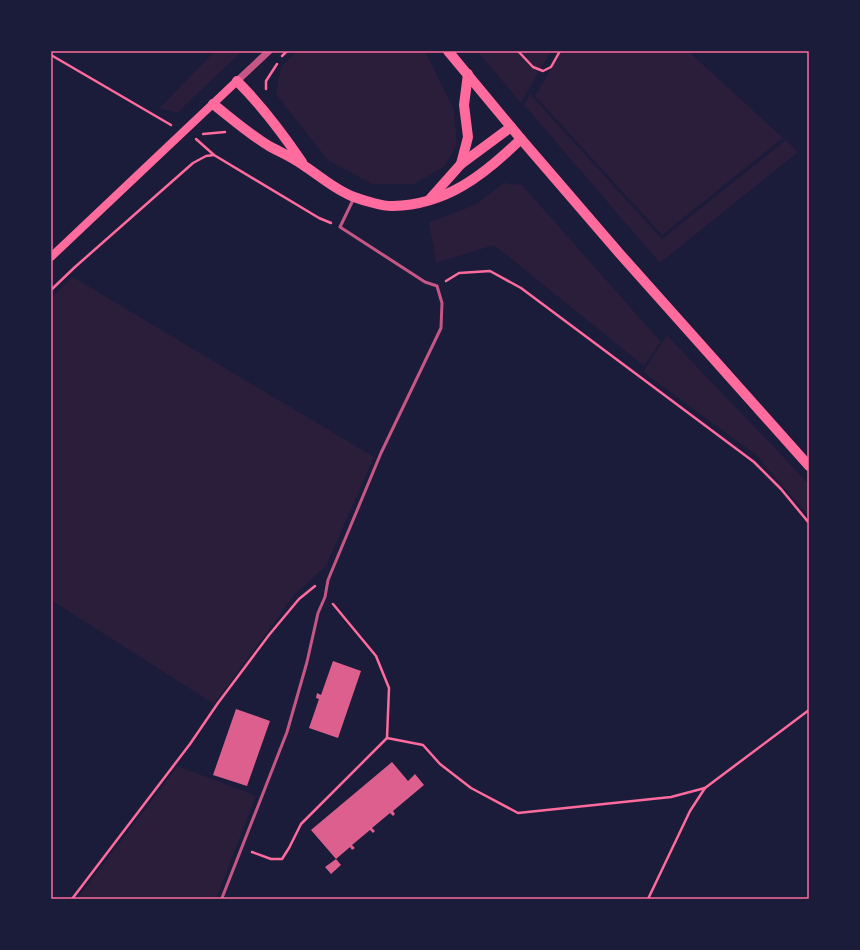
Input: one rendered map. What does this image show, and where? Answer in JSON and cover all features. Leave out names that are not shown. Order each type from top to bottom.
[{"type":"main road","points":[[448,51],[521,140],[620,254],[809,466]]},
{"type":"main road","points":[[461,164],[468,137],[464,105],[468,74]]},
{"type":"main road","points":[[51,257],[237,81],[266,111],[282,131],[303,164]]},
{"type":"main road","points":[[213,104],[244,129],[268,145],[303,164],[335,187],[355,197],[391,207],[427,201],[454,191],[474,180],[499,161],[521,140]]},
{"type":"main road","points":[[427,201],[461,164],[511,128]]},
{"type":"street","points":[[237,81],[269,51]]},
{"type":"lane","points":[[222,898],[287,732],[307,662],[318,613],[325,597],[328,580],[381,453],[441,328],[442,303],[437,286],[425,282],[340,227],[355,197]]},
{"type":"path","points":[[281,57],[287,51]]},
{"type":"path","points":[[518,51],[533,67],[543,71],[551,66],[560,51]]},
{"type":"path","points":[[51,55],[183,132]]},
{"type":"path","points":[[266,111],[266,80],[277,63]]},
{"type":"path","points":[[196,139],[214,155],[320,218]]},
{"type":"path","points":[[51,290],[74,267],[193,163],[206,156],[214,155]]},
{"type":"path","points":[[437,286],[460,273],[490,271],[521,288],[754,462],[781,489],[809,523]]},
{"type":"path","points":[[72,899],[190,744],[218,703],[269,635],[299,598],[322,581],[328,580]]},
{"type":"path","points":[[242,848],[271,859],[282,859],[301,824],[387,738],[390,688],[376,656],[336,606],[325,597]]},
{"type":"path","points":[[648,899],[690,810],[705,788],[809,710]]},
{"type":"path","points":[[387,738],[423,746],[440,764],[471,788],[518,814],[671,797],[705,788]]},
{"type":"shaded area","points":[[215,51],[242,51],[177,113],[160,108]]},
{"type":"shaded area","points":[[297,51],[425,51],[454,110],[457,145],[445,166],[414,184],[372,184],[328,160],[276,94],[281,67]]},
{"type":"shaded area","points":[[477,51],[551,51],[521,103]]},
{"type":"shaded area","points":[[562,51],[688,51],[783,138],[662,235],[535,96]]},
{"type":"shaded area","points":[[530,94],[662,239],[786,140],[798,152],[660,263],[524,105]]},
{"type":"shaded area","points":[[504,183],[522,185],[661,342],[644,366],[494,245],[436,263],[429,222],[475,205]]},
{"type":"shaded area","points":[[73,277],[374,457],[326,566],[295,594],[214,704],[51,600],[51,298]]},
{"type":"shaded area","points":[[667,335],[809,485],[809,516],[756,455],[643,372]]},
{"type":"shaded area","points":[[178,766],[256,796],[216,899],[77,899]]},
{"type":"building","points":[[333,661],[361,671],[338,738],[309,728],[319,699],[316,698],[317,693],[321,695]]},
{"type":"building","points":[[236,709],[270,721],[247,786],[213,775]]},
{"type":"building","points":[[392,762],[408,781],[415,774],[424,785],[393,811],[395,814],[393,816],[390,813],[372,828],[375,831],[373,833],[370,830],[352,845],[355,848],[352,850],[350,847],[336,859],[311,830]]},
{"type":"building","points":[[336,859],[341,865],[331,874],[325,867]]}]
